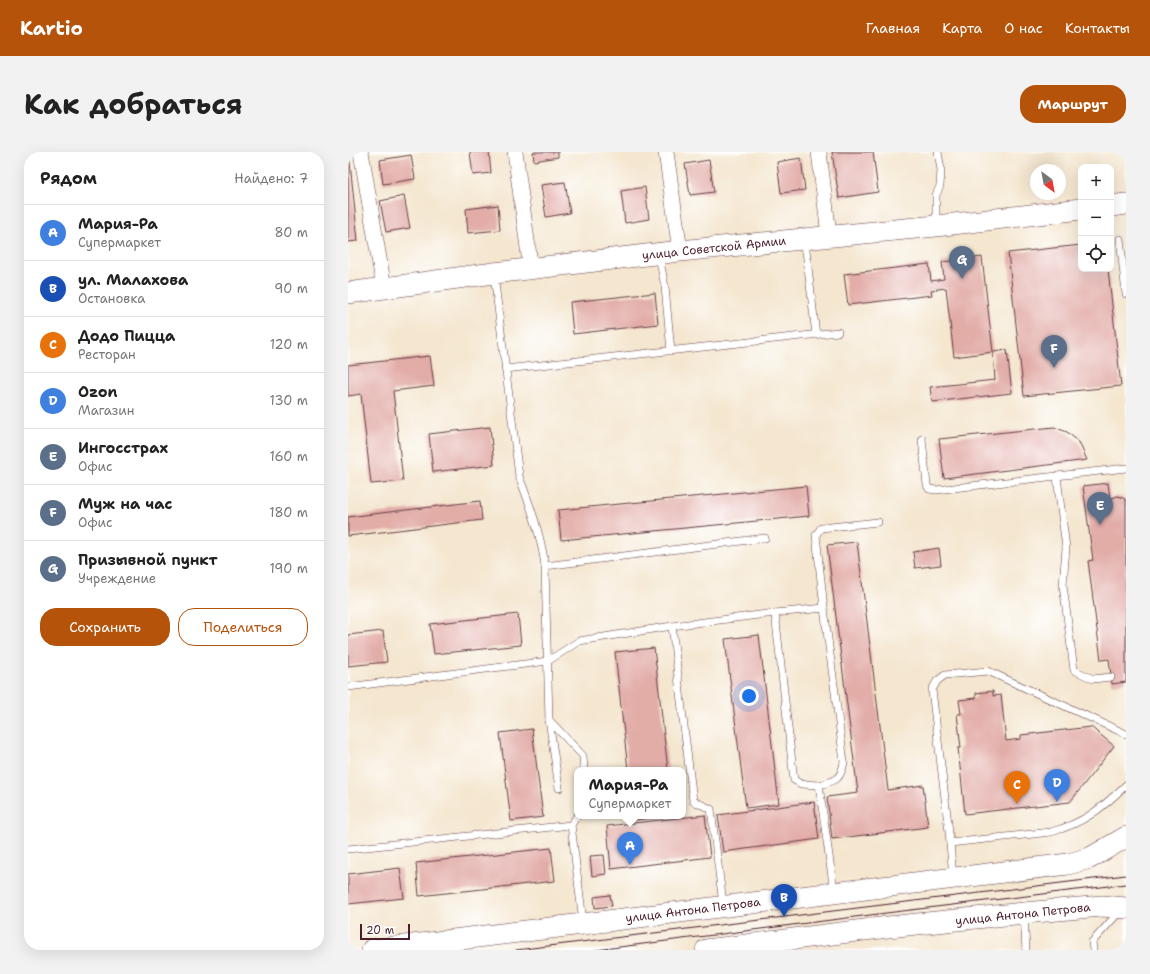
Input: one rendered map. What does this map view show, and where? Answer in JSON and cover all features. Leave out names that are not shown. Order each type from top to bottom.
[{"type":"main road","points":[[1114,206],[1126,204]]},
{"type":"main road","name":"улица Советской Армии","points":[[348,293],[494,273],[531,270],[680,251],[829,235],[936,226],[1078,209]]},
{"type":"main road","name":"улица Антона Петрова","points":[[372,950],[1068,864],[1090,858],[1126,837]]},
{"type":"main road","name":"улица Антона Петрова","points":[[706,950],[888,927],[1024,913],[1102,906],[1125,907]]},
{"type":"street","points":[[361,152],[384,288]]},
{"type":"street","points":[[515,152],[531,270]]},
{"type":"street","points":[[666,152],[680,251]]},
{"type":"street","points":[[819,152],[829,235]]},
{"type":"lane","points":[[936,226],[936,195],[940,186],[941,170],[938,152]]},
{"type":"lane","points":[[804,238],[816,335]]},
{"type":"lane","points":[[1120,239],[1126,294]]},
{"type":"lane","points":[[659,254],[665,287],[671,351]]},
{"type":"lane","points":[[494,273],[519,476],[543,550],[545,566],[549,720],[559,788]]},
{"type":"lane","points":[[505,369],[838,332]]},
{"type":"lane","points":[[922,439],[927,485],[929,488],[936,490],[1126,468]]},
{"type":"lane","points":[[1057,476],[1066,548],[1062,585],[1074,670],[1093,679],[1111,677]]},
{"type":"lane","points":[[775,614],[794,780],[801,784],[819,785],[835,780],[840,776],[844,762],[816,535],[821,528],[878,522]]},
{"type":"lane","points":[[545,566],[765,538]]},
{"type":"lane","points":[[348,687],[548,661],[579,641],[672,626],[824,608]]},
{"type":"lane","points":[[672,626],[693,801],[711,809],[723,906]]},
{"type":"lane","points":[[953,878],[932,690],[937,681],[945,675],[988,671],[1126,734]]},
{"type":"lane","points":[[549,720],[583,756],[584,767]]},
{"type":"lane","points":[[819,785],[834,893]]},
{"type":"lane","points":[[950,843],[1051,832],[1063,829],[1086,818],[1106,804],[1126,786]]},
{"type":"lane","points":[[575,819],[571,825],[583,923]]},
{"type":"lane","points":[[348,850],[571,825]]},
{"type":"lane","points":[[1093,950],[1092,942],[1125,907]]},
{"type":"lane","points":[[1024,913],[1026,950]]},
{"type":"building","points":[[470,152],[489,152],[491,173],[473,175]]},
{"type":"building","points":[[533,152],[558,152],[558,157],[534,161]]},
{"type":"building","points":[[832,152],[873,152],[878,192],[839,198]]},
{"type":"building","points":[[349,153],[358,241],[348,242],[348,154]]},
{"type":"building","points":[[411,155],[415,179],[383,184],[380,160]]},
{"type":"building","points":[[801,158],[805,190],[781,193],[777,162]]},
{"type":"building","points":[[709,160],[714,192],[690,195],[685,164]]},
{"type":"building","points":[[565,182],[570,213],[546,217],[541,185]]},
{"type":"building","points":[[645,187],[649,219],[625,223],[621,191]]},
{"type":"building","points":[[404,196],[410,228],[386,232],[380,201]]},
{"type":"building","points":[[498,205],[500,230],[468,233],[466,209]]},
{"type":"building","points":[[1078,245],[1078,272],[1108,272],[1121,386],[1024,396],[1008,253]]},
{"type":"building","points":[[982,257],[993,352],[954,357],[946,288],[931,290],[932,295],[848,305],[844,274],[929,264],[931,281],[944,279],[942,262]]},
{"type":"building","points":[[655,293],[658,324],[573,334],[570,302]]},
{"type":"building","points":[[1007,350],[1012,393],[932,402],[930,387],[995,380],[993,352]]},
{"type":"building","points":[[430,356],[434,386],[393,391],[403,481],[371,484],[361,394],[348,396],[348,365]]},
{"type":"building","points":[[490,427],[494,465],[433,472],[429,434]]},
{"type":"building","points":[[1054,427],[1067,432],[1079,442],[1087,460],[944,478],[939,439]]},
{"type":"building","points":[[1108,483],[1110,499],[1117,496],[1126,500],[1126,682],[1112,684],[1109,659],[1101,660],[1088,561],[1093,560],[1083,486]]},
{"type":"building","points":[[806,486],[809,516],[561,540],[558,510]]},
{"type":"building","points":[[480,501],[482,520],[348,536],[348,517]]},
{"type":"building","points":[[857,542],[888,790],[923,785],[928,827],[832,839],[827,797],[858,793],[827,545]]},
{"type":"building","points":[[939,548],[941,565],[915,568],[913,552]]},
{"type":"building","points":[[518,614],[521,645],[434,654],[430,624]]},
{"type":"building","points":[[383,631],[387,662],[348,666],[348,635]]},
{"type":"building","points":[[759,635],[779,804],[746,808],[725,639]]},
{"type":"building","points":[[654,648],[668,767],[628,767],[615,652]]},
{"type":"building","points":[[993,691],[993,696],[1001,695],[1006,741],[1021,739],[1021,735],[1091,727],[1114,746],[1070,802],[965,814],[958,748],[961,748],[957,714],[961,714],[959,700],[976,698],[976,693]]},
{"type":"building","points":[[532,729],[543,817],[511,821],[500,733]]},
{"type":"building","points":[[814,802],[819,839],[723,852],[718,815]]},
{"type":"building","points":[[705,815],[710,857],[611,869],[607,826],[669,819],[686,819],[686,817]]},
{"type":"building","points":[[551,848],[555,881],[419,896],[416,863]]},
{"type":"building","points":[[604,855],[606,874],[592,876],[590,856]]},
{"type":"building","points":[[400,868],[404,898],[348,904],[348,874]]},
{"type":"building","points":[[610,895],[612,906],[595,908],[594,897]]},
{"type":"tram line","points":[[516,950],[1126,875]]},
{"type":"tram line","points":[[596,950],[1126,884]]},
{"type":"place","name":"Призывной пункт","points":[[962,279]]},
{"type":"place","name":"Муж на час","points":[[1054,368]]},
{"type":"place","name":"Ингосстрах","points":[[1100,525]]},
{"type":"place","name":"Ozon","points":[[1057,802]]},
{"type":"place","name":"Додо Пицца","points":[[1017,804]]},
{"type":"place","name":"Мария-Ра","points":[[630,865]]},
{"type":"place","name":"ул. Малахова","points":[[784,917]]}]
